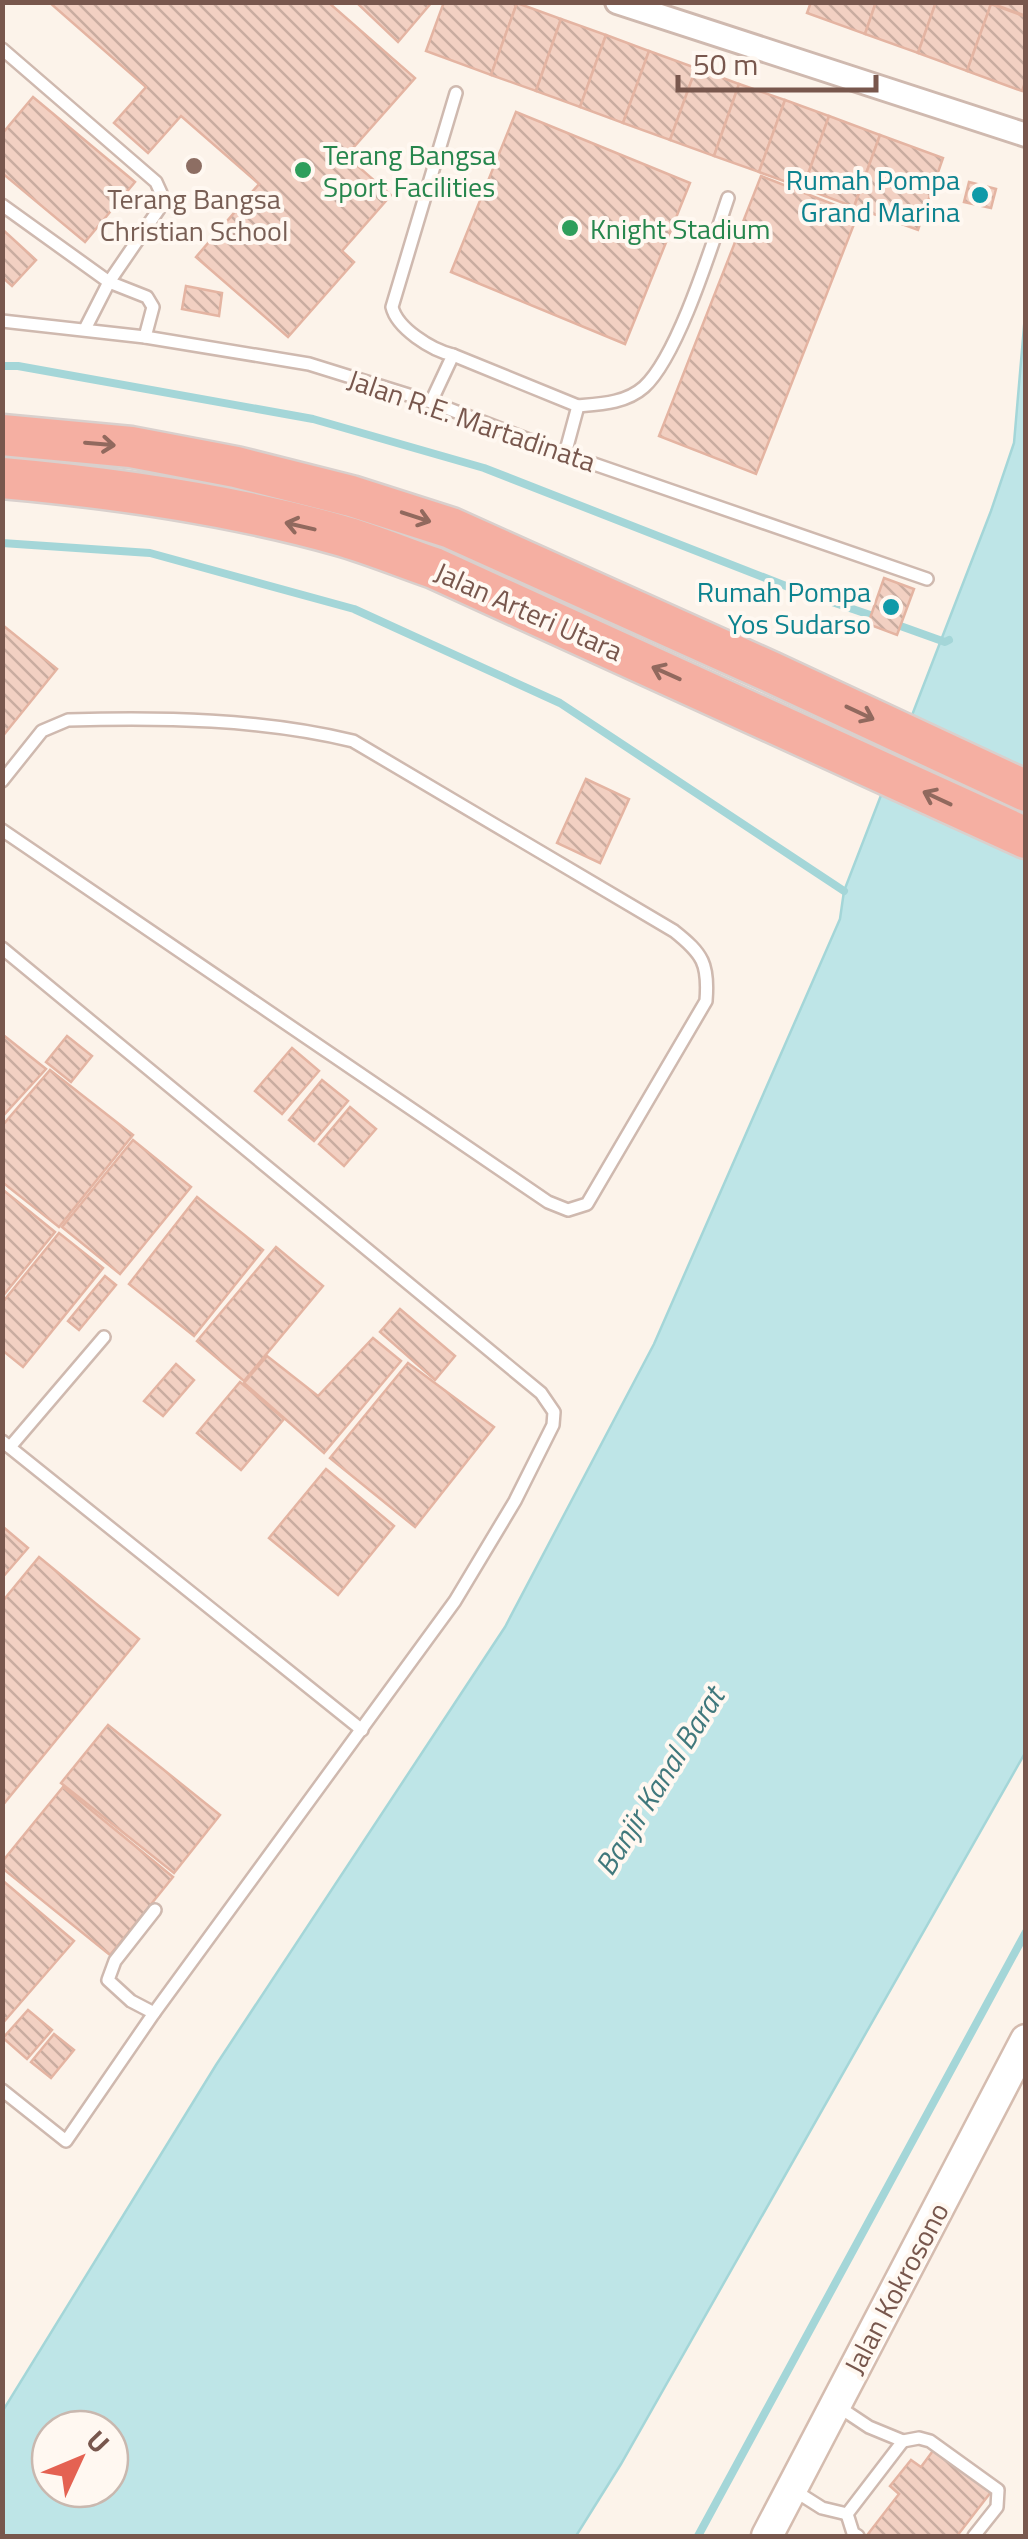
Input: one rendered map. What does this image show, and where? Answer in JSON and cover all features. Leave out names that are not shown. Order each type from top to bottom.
[{"type":"highway","name":"Jalan Arteri Utara","points":[[2,436],[130,446],[236,466],[351,496],[451,528],[1026,791]]},
{"type":"highway","name":"Jalan Arteri Utara","points":[[2,478],[125,490],[230,510],[339,535],[434,568],[1026,838]]},
{"type":"street","points":[[617,2],[1026,135]]},
{"type":"street","name":"Jalan Kokrosono","points":[[766,2536],[1026,2040]]},
{"type":"lane","points":[[2,50],[156,182],[161,193],[161,206],[108,282],[85,329]]},
{"type":"lane","points":[[456,93],[392,306],[396,317],[431,348],[578,406],[616,402],[642,389],[666,362],[728,198]]},
{"type":"lane","points":[[2,204],[108,282],[151,302],[145,338]]},
{"type":"lane","name":"Jalan R.E. Martadinata","points":[[2,320],[308,364],[430,402],[565,454],[927,579]]},
{"type":"lane","points":[[430,402],[452,355]]},
{"type":"lane","points":[[565,454],[578,406]]},
{"type":"lane","points":[[2,780],[42,730],[68,720],[242,723],[353,741],[674,931],[696,949],[708,974],[706,1001],[587,1204],[568,1210],[548,1202],[2,830]]},
{"type":"lane","points":[[2,948],[549,1402],[554,1412],[553,1425],[515,1501],[455,1601],[154,2013],[66,2142],[2,2090]]},
{"type":"lane","points":[[104,1336],[6,1444],[362,1730]]},
{"type":"lane","points":[[154,2013],[131,2001],[108,1980],[115,1960],[155,1910]]},
{"type":"lane","points":[[835,2405],[869,2427],[903,2441],[930,2441],[998,2490],[997,2507],[974,2536]]},
{"type":"lane","points":[[847,2514],[903,2441]]},
{"type":"lane","points":[[792,2488],[822,2508],[847,2514]]},
{"type":"lane","points":[[847,2514],[858,2536]]},
{"type":"water","name":"Banjir Kanal Barat","points":[[1025,315],[1025,1753],[621,2464],[576,2536],[3,2536],[2,2412],[216,2065],[505,1627],[654,1344],[840,919],[844,891],[1014,443]]},
{"type":"building","name":"Terang Bangsa Sport Facilities","points":[[49,2],[328,2],[415,78],[346,156],[391,195],[342,251],[354,262],[288,337],[196,257],[259,184],[181,116],[148,153],[114,123],[146,87]]},
{"type":"building","points":[[356,2],[432,2],[398,42]]},
{"type":"building","points":[[444,2],[517,3],[491,75],[426,51]]},
{"type":"building","points":[[811,2],[876,2],[865,34],[807,13]]},
{"type":"building","points":[[876,2],[936,2],[918,53],[865,34]]},
{"type":"building","points":[[936,2],[991,4],[967,71],[918,53]]},
{"type":"building","points":[[988,2],[1026,2],[1026,16]]},
{"type":"building","points":[[517,3],[561,19],[536,91],[491,75]]},
{"type":"building","points":[[991,4],[1026,17],[1026,80],[1022,91],[967,71]]},
{"type":"building","points":[[561,19],[606,35],[580,107],[536,91]]},
{"type":"building","points":[[606,35],[649,51],[623,123],[580,107]]},
{"type":"building","points":[[649,51],[696,68],[670,140],[623,123]]},
{"type":"building","points":[[696,68],[739,84],[714,156],[670,140]]},
{"type":"building","points":[[739,84],[785,100],[759,172],[714,156]]},
{"type":"building","points":[[33,97],[135,182],[85,242],[2,173],[2,134]]},
{"type":"building","points":[[785,100],[829,116],[803,188],[759,172]]},
{"type":"building","name":"Knight Stadium","points":[[516,112],[690,183],[625,344],[451,272]]},
{"type":"building","points":[[829,116],[880,135],[854,207],[803,188]]},
{"type":"building","points":[[880,135],[943,158],[918,230],[854,207]]},
{"type":"building","name":"Knight Stadium","points":[[761,176],[858,214],[756,474],[659,436]]},
{"type":"building","name":"Rumah Pompa Grand Marina","points":[[969,182],[996,189],[991,208],[964,202]]},
{"type":"building","points":[[2,229],[36,260],[12,286],[2,277]]},
{"type":"building","points":[[186,286],[222,293],[219,316],[182,309]]},
{"type":"building","name":"Rumah Pompa Yos Sudarso","points":[[884,578],[914,589],[897,635],[868,624]]},
{"type":"building","points":[[5,627],[57,669],[2,737],[2,630]]},
{"type":"building","points":[[586,779],[629,799],[600,863],[557,843]]},
{"type":"building","points":[[2,1034],[46,1069],[2,1117]]},
{"type":"building","points":[[67,1036],[92,1056],[71,1082],[46,1062]]},
{"type":"building","points":[[292,1048],[319,1071],[282,1114],[255,1091]]},
{"type":"building","points":[[50,1070],[133,1135],[59,1227],[2,1182],[2,1126]]},
{"type":"building","points":[[322,1080],[348,1101],[314,1141],[289,1120]]},
{"type":"building","points":[[350,1107],[376,1129],[344,1166],[319,1144]]},
{"type":"building","points":[[133,1140],[191,1187],[120,1274],[62,1227]]},
{"type":"building","points":[[2,1189],[55,1232],[2,1297]]},
{"type":"building","points":[[197,1197],[263,1250],[194,1336],[129,1284]]},
{"type":"building","points":[[59,1233],[103,1268],[23,1367],[2,1350],[2,1303]]},
{"type":"building","points":[[276,1247],[323,1286],[244,1381],[197,1341]]},
{"type":"building","points":[[105,1276],[116,1285],[79,1330],[68,1321]]},
{"type":"building","points":[[400,1309],[455,1356],[435,1380],[380,1332]]},
{"type":"building","points":[[373,1338],[401,1361],[324,1453],[244,1383],[267,1356],[318,1396]]},
{"type":"building","points":[[408,1363],[494,1427],[415,1527],[330,1458]]},
{"type":"building","points":[[176,1364],[194,1380],[163,1416],[144,1401]]},
{"type":"building","points":[[240,1382],[284,1419],[241,1470],[197,1433]]},
{"type":"building","points":[[326,1469],[394,1526],[338,1595],[269,1538]]},
{"type":"building","points":[[2,1526],[28,1548],[2,1578]]},
{"type":"building","points":[[39,1557],[139,1639],[2,1806],[2,1602]]},
{"type":"building","points":[[108,1725],[220,1815],[174,1873],[61,1783]]},
{"type":"building","points":[[63,1787],[173,1877],[110,1955],[2,1868],[2,1862]]},
{"type":"building","points":[[2,1880],[74,1941],[2,2024]]},
{"type":"building","points":[[28,2010],[52,2030],[27,2059],[3,2038]]},
{"type":"building","points":[[54,2034],[74,2050],[51,2078],[31,2062]]},
{"type":"building","points":[[935,2448],[991,2492],[957,2536],[868,2534],[899,2494],[890,2486],[911,2460],[921,2467]]},
{"type":"waterway","points":[[2,366],[313,419],[484,468],[791,588],[879,618]]},
{"type":"waterway","points":[[2,543],[150,553],[354,609],[560,703],[844,891]]},
{"type":"waterway","points":[[892,623],[945,642],[949,640]]},
{"type":"waterway","points":[[698,2536],[1026,1932]]},
{"type":"place","name":"Terang Bangsa Christian School","points":[[194,166]]},
{"type":"place","name":"Terang Bangsa Sport Facilities","points":[[303,170]]},
{"type":"place","name":"Rumah Pompa Grand Marina","points":[[980,195]]},
{"type":"place","name":"Knight Stadium","points":[[570,228]]},
{"type":"place","name":"Rumah Pompa Yos Sudarso","points":[[891,607]]}]
